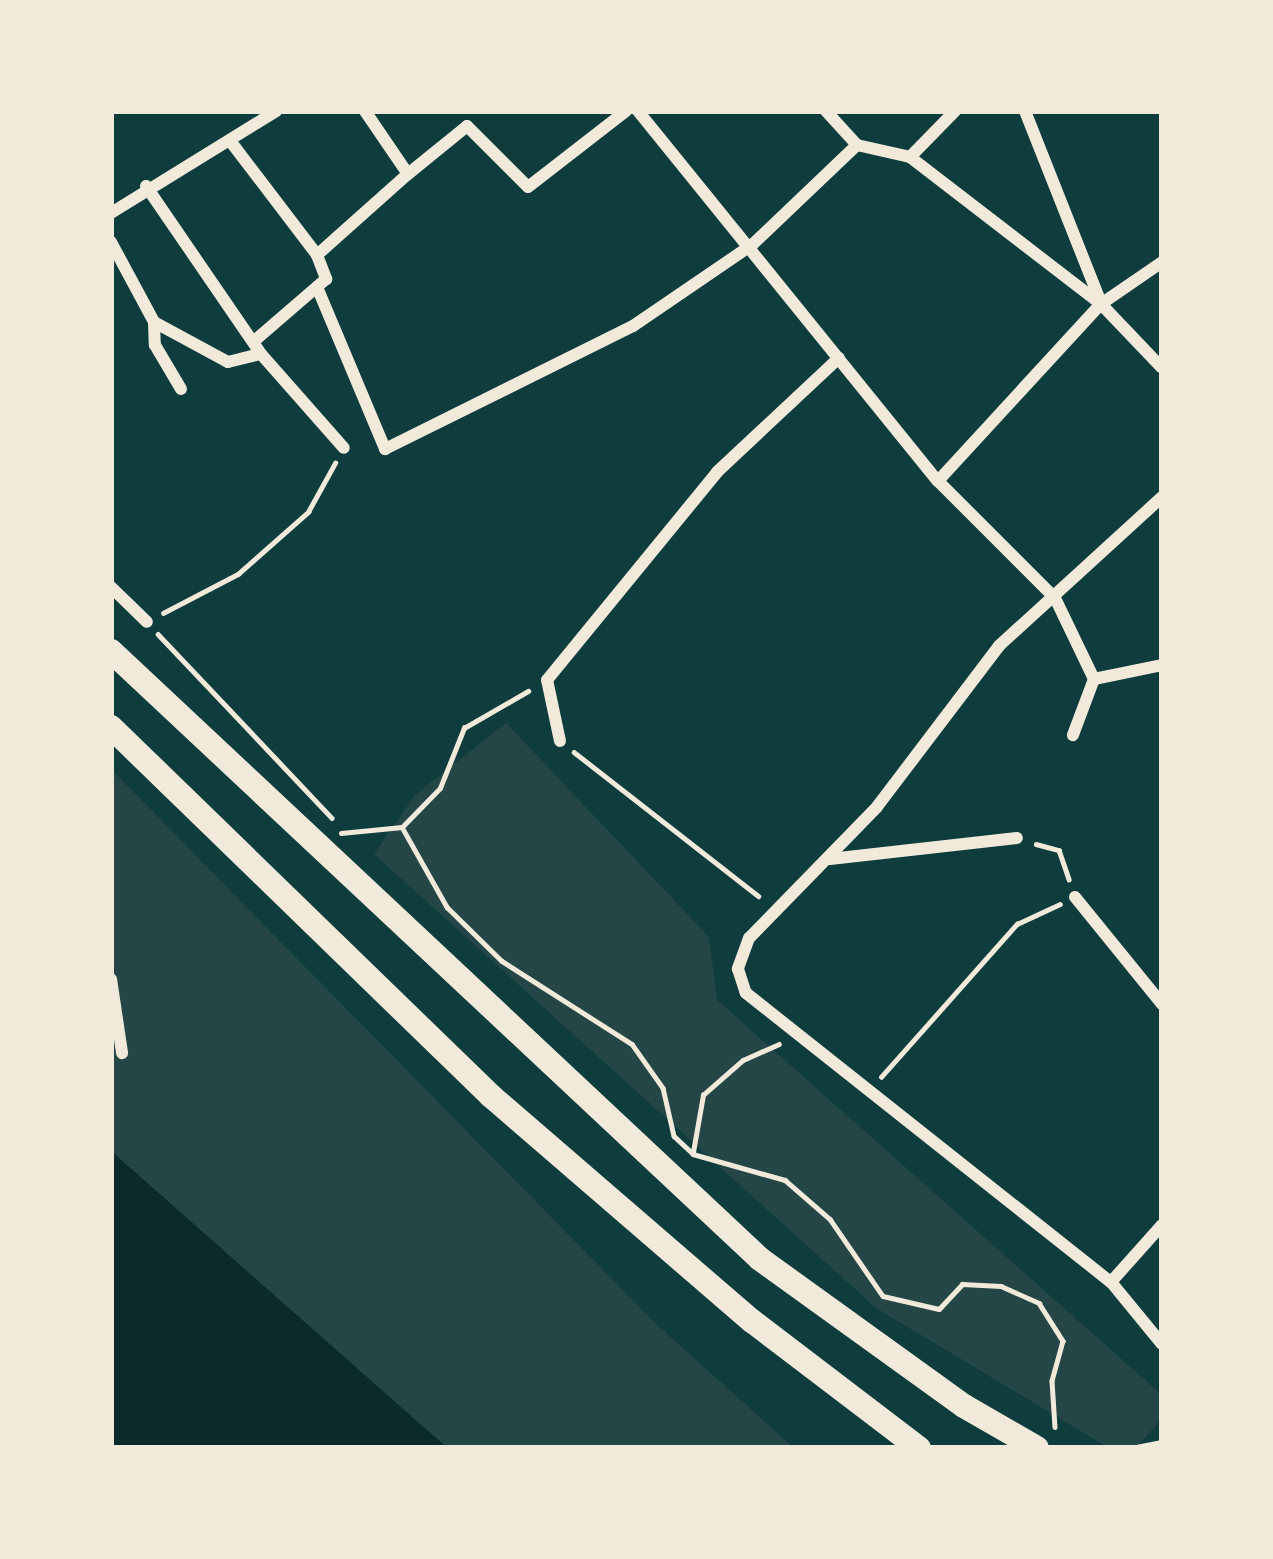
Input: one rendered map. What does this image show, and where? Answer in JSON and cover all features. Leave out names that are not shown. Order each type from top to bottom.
[{"type":"main road","points":[[111,651],[304,837],[760,1259],[964,1406],[1047,1442]]},
{"type":"main road","points":[[111,727],[491,1096],[752,1321],[919,1448]]},
{"type":"street","points":[[111,213],[146,186],[231,142],[276,111]]},
{"type":"street","points":[[365,111],[408,174]]},
{"type":"street","points":[[317,255],[467,126],[528,187],[626,111]]},
{"type":"street","points":[[638,111],[753,244],[938,481],[1054,598],[1094,679],[1073,735]]},
{"type":"street","points":[[826,111],[857,145],[910,157],[1101,304],[1162,368]]},
{"type":"street","points":[[910,157],[955,111]]},
{"type":"street","points":[[1025,111],[1101,304]]},
{"type":"street","points":[[154,322],[228,362],[257,348],[326,279],[317,255],[231,142]]},
{"type":"street","points":[[316,287],[385,449],[633,326],[753,244],[857,145]]},
{"type":"street","points":[[146,186],[257,348],[344,448]]},
{"type":"street","points":[[111,242],[154,322],[154,345],[181,389]]},
{"type":"street","points":[[938,481],[1101,304],[1162,262]]},
{"type":"street","points":[[560,741],[547,680],[717,472],[839,358]]},
{"type":"street","points":[[1162,497],[999,646],[828,860],[749,938],[737,969],[746,993],[1111,1282],[1162,1344]]},
{"type":"street","points":[[111,586],[146,622]]},
{"type":"street","points":[[1094,679],[1162,664]]},
{"type":"street","points":[[828,860],[1017,838]]},
{"type":"street","points":[[1075,897],[1162,1004]]},
{"type":"street","points":[[111,979],[122,1053]]},
{"type":"street","points":[[1111,1282],[1162,1225]]},
{"type":"path","points":[[344,448],[308,512],[238,574],[146,622],[345,833]]},
{"type":"path","points":[[304,837],[402,827],[440,788],[464,728],[547,680]]},
{"type":"path","points":[[560,741],[778,910]]},
{"type":"path","points":[[402,827],[446,907],[502,961],[632,1044],[663,1088],[674,1136],[693,1154],[785,1180],[830,1219],[883,1296],[938,1309],[962,1284],[1001,1286],[1039,1303],[1063,1341],[1052,1381],[1047,1442]]},
{"type":"path","points":[[869,1090],[1017,924],[1075,897],[1059,850],[1017,838]]},
{"type":"path","points":[[690,1167],[703,1095],[743,1060],[799,1035]]},
{"type":"path","points":[[1131,1448],[1162,1442]]},
{"type":"shaded area","points":[[506,723],[709,937],[717,1000],[1162,1395],[1162,1418],[1136,1448],[1109,1448],[876,1308],[374,854],[415,795]]},
{"type":"shaded area","points":[[111,769],[655,1323],[794,1448],[448,1448],[111,1151]]},
{"type":"shaded area","points":[[111,1151],[432,1435],[448,1448],[111,1448]]}]
